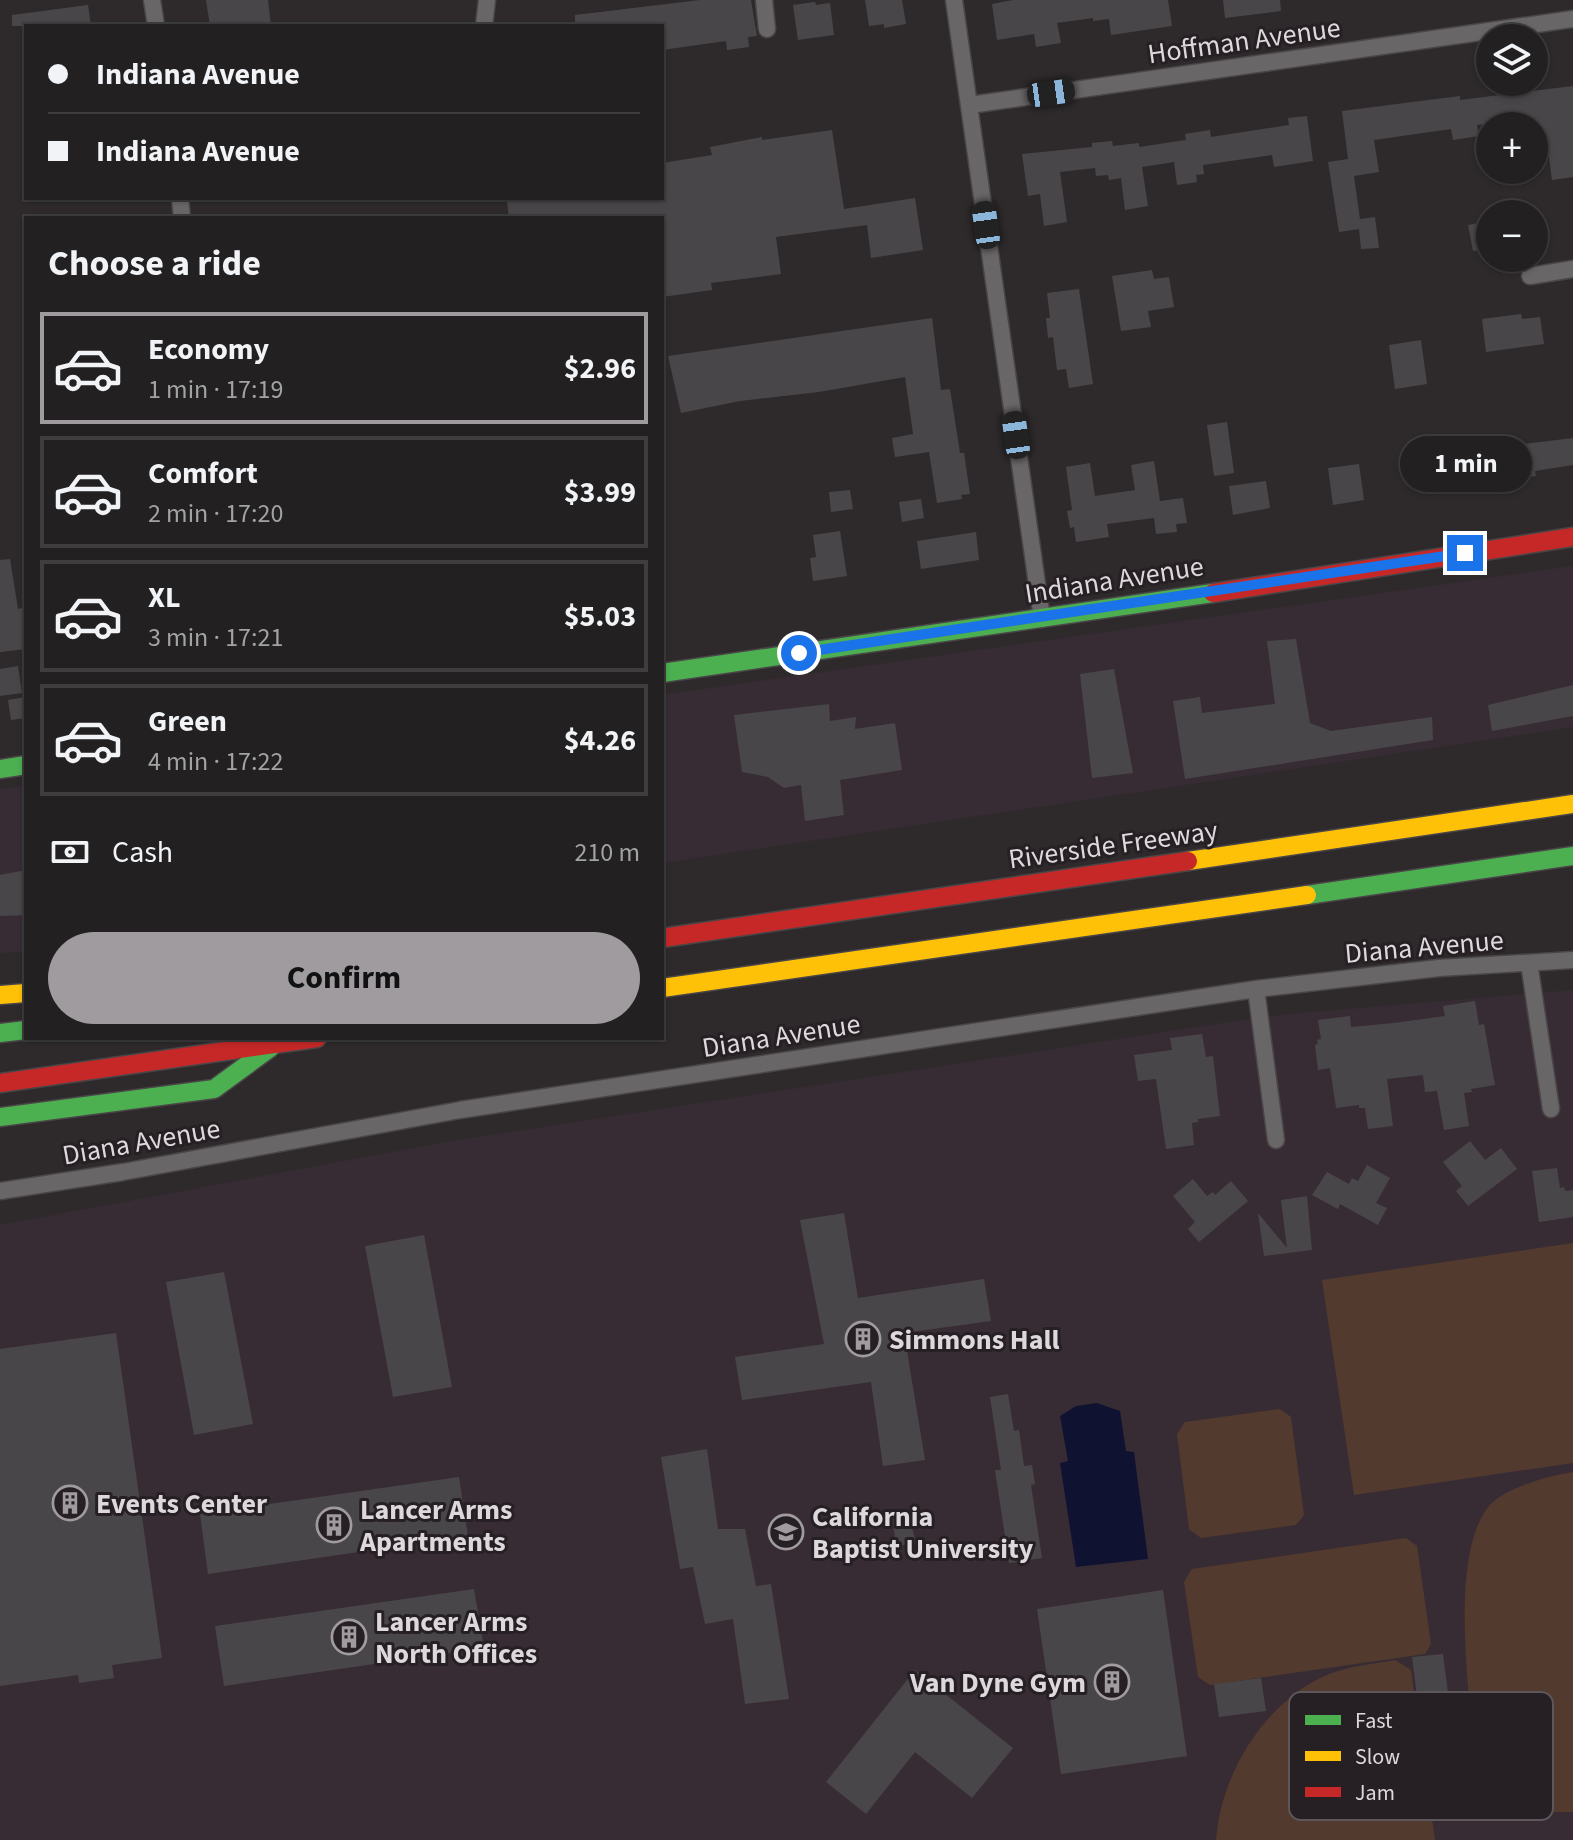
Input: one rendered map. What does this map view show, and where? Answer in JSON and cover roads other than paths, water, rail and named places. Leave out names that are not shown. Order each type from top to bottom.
[{"type":"main road","name":"Indiana Avenue","points":[[664,673],[1042,619],[1573,537]]},
{"type":"main road","points":[[0,769],[24,765]]},
{"type":"main road","name":"Riverside Freeway","points":[[664,938],[1573,804]]},
{"type":"main road","points":[[664,988],[1573,856]]},
{"type":"main road","points":[[0,995],[24,993]]},
{"type":"main road","points":[[0,1033],[24,1030]]},
{"type":"main road","points":[[0,1083],[304,1040]]},
{"type":"main road","points":[[0,1117],[214,1089],[277,1044]]},
{"type":"street","points":[[152,0],[156,24]]},
{"type":"street","points":[[484,24],[487,0]]},
{"type":"street","points":[[764,0],[767,29]]},
{"type":"street","points":[[954,0],[1042,619]]},
{"type":"street","name":"Hoffman Avenue","points":[[970,105],[1573,19]]},
{"type":"street","points":[[1530,276],[1573,269]]},
{"type":"street","name":"Diana Avenue","points":[[0,1191],[123,1172],[460,1110],[1256,989],[1439,968],[1573,960]]},
{"type":"street","points":[[1529,963],[1551,1109]]},
{"type":"street","points":[[1256,989],[1276,1140]]},
{"type":"place","name":"Simmons Hall","points":[[863,1339]]},
{"type":"place","name":"Events Center","points":[[70,1503]]},
{"type":"place","name":"Lancer Arms Apartments","points":[[334,1525]]},
{"type":"place","name":"California Baptist University","points":[[786,1532]]},
{"type":"place","name":"Lancer Arms North Offices","points":[[349,1637]]},
{"type":"place","name":"Van Dyne Gym","points":[[1112,1682]]}]
